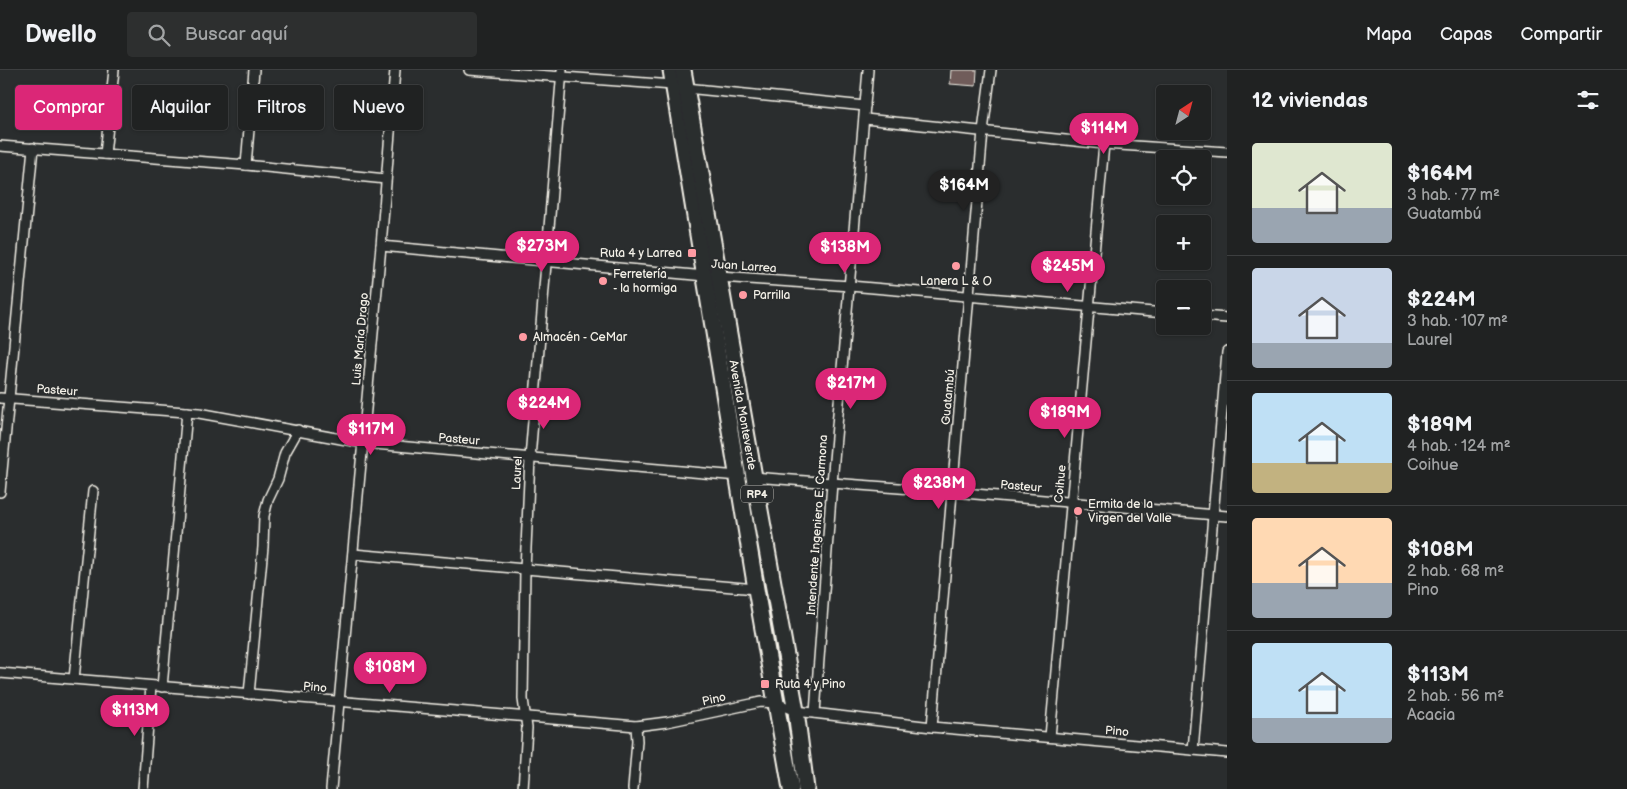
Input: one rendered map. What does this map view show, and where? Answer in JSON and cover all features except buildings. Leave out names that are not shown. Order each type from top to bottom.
[{"type":"main road","name":"Avenida Monteverde","points":[[683,70],[677,81],[712,276],[754,477],[796,711],[806,789]]},
{"type":"main road","name":"Avenida Monteverde","points":[[712,276],[738,476],[791,789]]},
{"type":"street","points":[[104,154],[114,70]]},
{"type":"street","points":[[246,165],[254,70]]},
{"type":"street","name":"Luis María Drago","points":[[331,789],[381,246],[395,70]]},
{"type":"street","points":[[469,70],[677,81],[865,106]]},
{"type":"street","name":"Intendente Ingeniero E. Carmona","points":[[815,713],[832,484],[868,70]]},
{"type":"street","name":"Guatambú","points":[[932,727],[983,131],[991,70]]},
{"type":"street","name":"Laurel","points":[[523,789],[527,728],[523,698],[525,570],[530,458],[562,74]]},
{"type":"street","points":[[865,119],[1104,144],[1227,152]]},
{"type":"street","name":"Coihue","points":[[1050,737],[1104,144]]},
{"type":"street","points":[[0,146],[246,165],[386,179]]},
{"type":"street","points":[[0,492],[4,398],[33,148]]},
{"type":"street","name":"Juan Larrea","points":[[381,246],[712,276],[1156,312]]},
{"type":"street","points":[[1211,317],[1227,318]]},
{"type":"street","points":[[1193,750],[1227,352]]},
{"type":"street","name":"Pasteur","points":[[4,398],[187,412],[298,430],[363,443],[738,476]]},
{"type":"street","points":[[162,687],[187,412]]},
{"type":"street","points":[[249,694],[263,547],[264,516],[285,453],[298,430]]},
{"type":"street","name":"Pasteur","points":[[754,477],[1227,516]]},
{"type":"street","points":[[74,679],[93,490]]},
{"type":"street","points":[[353,554],[756,589]]},
{"type":"street","name":"Pino","points":[[0,673],[636,726],[667,722],[761,702],[776,703],[796,711],[932,727],[1227,753]]},
{"type":"street","points":[[143,789],[151,686]]},
{"type":"street","points":[[633,789],[637,741],[636,726]]},
{"type":"place","name":"Ruta 4 y Larrea","points":[[692,253]]},
{"type":"place","name":"Lanera L & O","points":[[956,266]]},
{"type":"place","name":"Ferretería - la hormiga","points":[[603,281]]},
{"type":"place","name":"Parrilla","points":[[743,295]]},
{"type":"place","name":"Almacén - CeMar","points":[[523,337]]},
{"type":"place","name":"Ermita de la Virgen del Valle","points":[[1078,511]]},
{"type":"place","name":"Ruta 4 y Pino","points":[[765,684]]}]
